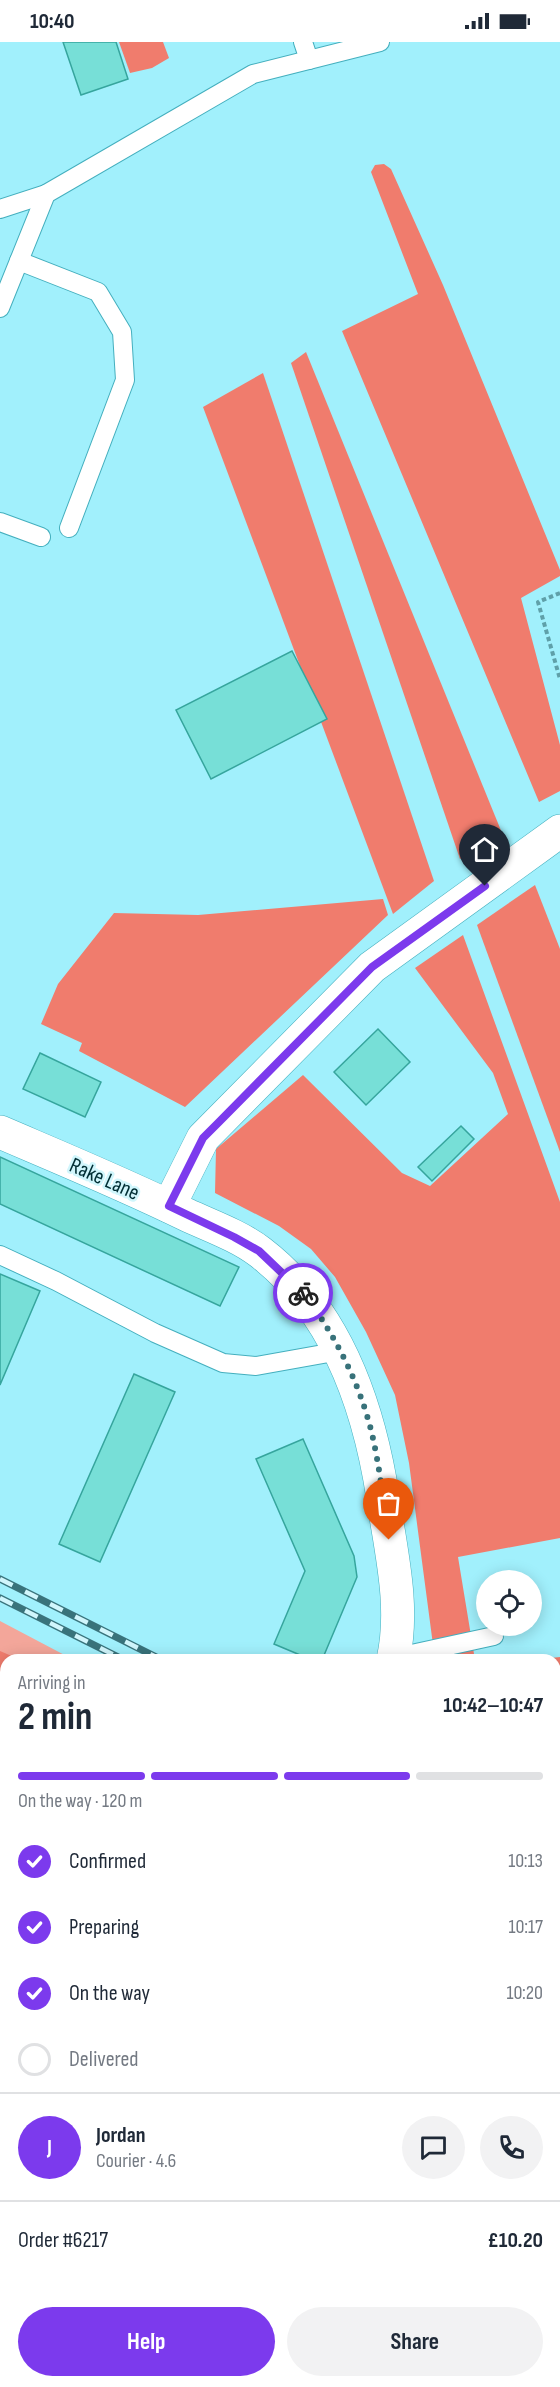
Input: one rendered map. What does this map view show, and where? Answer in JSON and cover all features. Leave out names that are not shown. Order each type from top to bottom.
[{"type":"street","points":[[169,1206],[203,1138],[372,967],[560,831]]},
{"type":"street","name":"Rake Lane","points":[[0,1132],[169,1206],[259,1251],[302,1292],[320,1314],[340,1351],[371,1433],[398,1603],[398,1637],[394,1654]]},
{"type":"lane","points":[[303,42],[309,60]]},
{"type":"lane","points":[[1,207],[46,194],[253,74],[380,42]]},
{"type":"lane","points":[[0,308],[46,194]]},
{"type":"lane","points":[[19,261],[98,292],[122,332],[125,380],[69,528]]},
{"type":"lane","points":[[0,522],[42,537]]},
{"type":"lane","points":[[0,1255],[56,1281],[154,1333],[223,1363],[256,1366],[340,1351]]},
{"type":"lane","points":[[415,1654],[494,1636]]},
{"type":"path","points":[[560,593],[538,602],[560,679]]},
{"type":"shaded area","points":[[119,42],[163,42],[169,58],[152,68],[130,73]]},
{"type":"shaded area","points":[[384,164],[391,169],[443,285],[560,570],[560,576],[521,598],[560,745],[560,791],[539,802],[342,331],[418,294],[371,172],[375,165]]},
{"type":"shaded area","points":[[306,352],[502,833],[460,859],[291,363]]},
{"type":"shaded area","points":[[263,373],[434,881],[393,914],[203,407]]},
{"type":"shaded area","points":[[535,885],[560,949],[560,1152],[477,925]]},
{"type":"shaded area","points":[[383,899],[388,915],[185,1107],[79,1051],[82,1043],[41,1024],[58,984],[114,913],[198,915]]},
{"type":"shaded area","points":[[463,935],[560,1202],[560,1538],[458,1557],[474,1654],[434,1654],[409,1463],[395,1395],[366,1332],[335,1277],[311,1249],[279,1226],[215,1193],[216,1149],[303,1075],[402,1173],[430,1186],[508,1114],[493,1073],[415,968]]},
{"type":"shaded area","points":[[0,1621],[63,1654],[0,1654]]},
{"type":"building","points":[[63,42],[116,42],[128,79],[81,95]]},
{"type":"building","points":[[292,651],[327,719],[211,779],[176,710]]},
{"type":"building","points":[[378,1029],[410,1062],[366,1105],[334,1072]]},
{"type":"building","points":[[40,1053],[101,1082],[85,1117],[23,1089]]},
{"type":"building","points":[[461,1126],[474,1139],[432,1181],[418,1167]]},
{"type":"building","points":[[0,1157],[239,1267],[220,1306],[0,1204]]},
{"type":"building","points":[[0,1274],[40,1291],[0,1385]]},
{"type":"building","points":[[134,1374],[175,1392],[100,1562],[59,1544]]},
{"type":"building","points":[[303,1439],[354,1556],[357,1577],[325,1654],[298,1654],[274,1644],[305,1571],[256,1459]]},
{"type":"railway","points":[[0,1579],[150,1654]]},
{"type":"railway","points":[[0,1598],[112,1654]]},
{"type":"way so far","points":[[303,1293],[320,1314],[340,1351],[358,1393],[371,1433],[389,1540]]},
{"type":"route","points":[[303,1293],[259,1251],[169,1206],[203,1138],[372,967],[485,886]]}]
